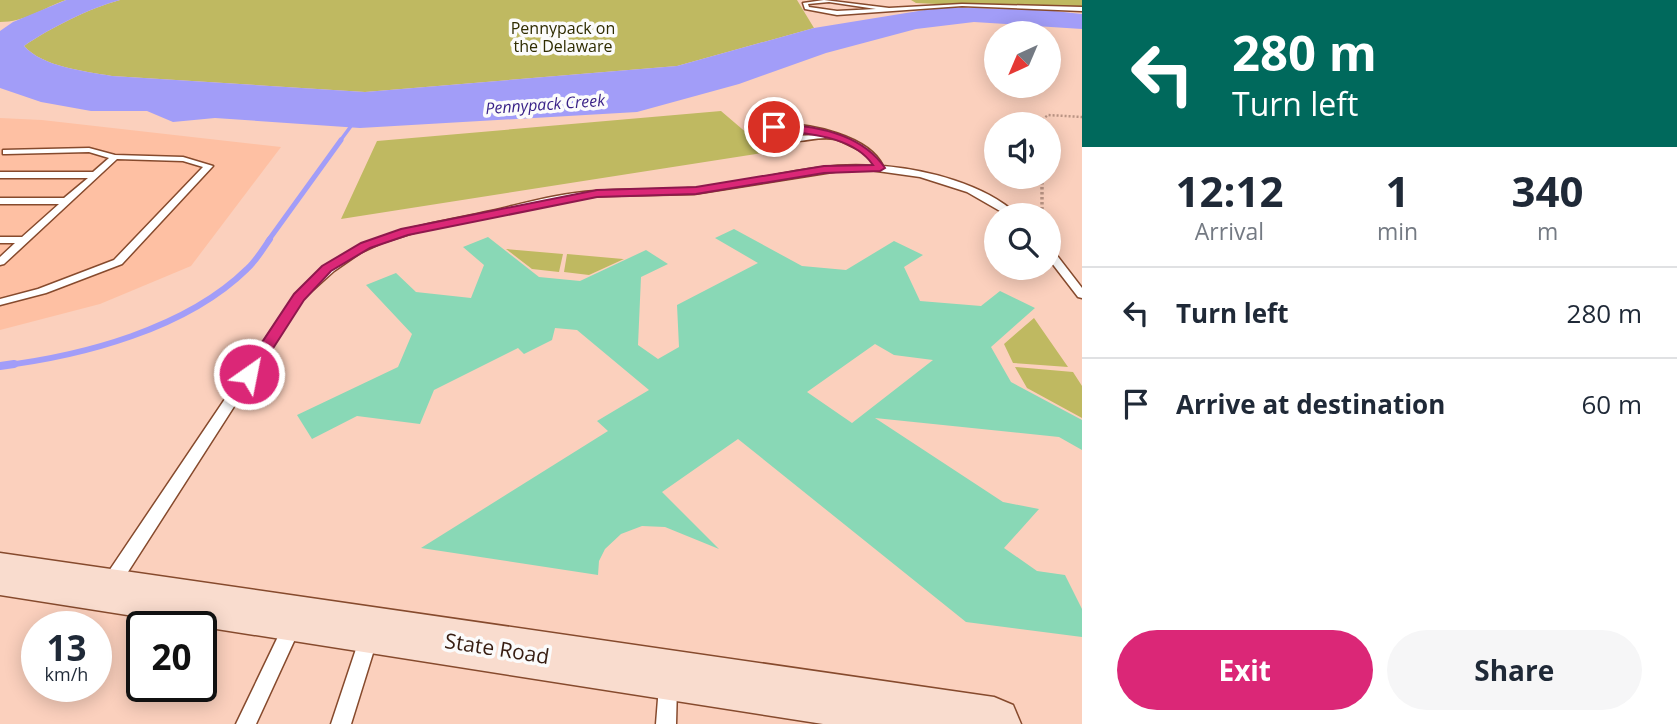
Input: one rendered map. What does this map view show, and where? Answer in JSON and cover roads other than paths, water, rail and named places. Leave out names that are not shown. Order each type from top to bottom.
[{"type":"main road","name":"State Road","points":[[0,574],[668,675],[790,703],[994,724]]},
{"type":"lane","points":[[887,9],[829,1],[805,3],[807,8],[826,13],[962,5],[1082,9]]},
{"type":"lane","points":[[833,136],[788,139],[776,136],[770,130],[774,127],[803,128],[833,136],[871,154],[880,168]]},
{"type":"lane","points":[[0,302],[42,291],[118,262],[209,166],[183,159],[115,157],[89,150],[6,152]]},
{"type":"lane","points":[[0,261],[115,157]]},
{"type":"lane","points":[[106,590],[299,297],[327,269],[366,246],[405,232],[557,199],[597,193],[696,191],[824,169],[880,168],[928,177],[995,203]]},
{"type":"lane","points":[[0,175],[96,175]]},
{"type":"lane","points":[[0,201],[67,201]]},
{"type":"lane","points":[[0,240],[24,240]]},
{"type":"lane","points":[[1061,268],[1082,295]]},
{"type":"lane","points":[[246,724],[296,619]]},
{"type":"lane","points":[[341,724],[371,630]]},
{"type":"lane","points":[[666,724],[668,675]]},
{"type":"water","name":"Pennypack Creek","points":[[66,0],[120,0],[70,19],[24,46],[42,59],[53,63],[112,76],[365,92],[677,66],[814,28],[943,7],[1045,10],[1082,14],[1082,29],[1061,28],[1061,21],[984,21],[916,29],[826,53],[739,84],[637,112],[360,128],[215,118],[173,122],[147,111],[91,111],[41,102],[0,88],[0,31],[13,22]]},
{"type":"waterway","points":[[340,141],[354,122]]},
{"type":"waterway","points":[[268,241],[341,140]]},
{"type":"waterway","points":[[14,364],[0,366],[98,347],[164,323],[222,290],[250,266],[270,239]]},
{"type":"park label","name":"Pennypack on the Delaware","points":[[563,37]]}]
